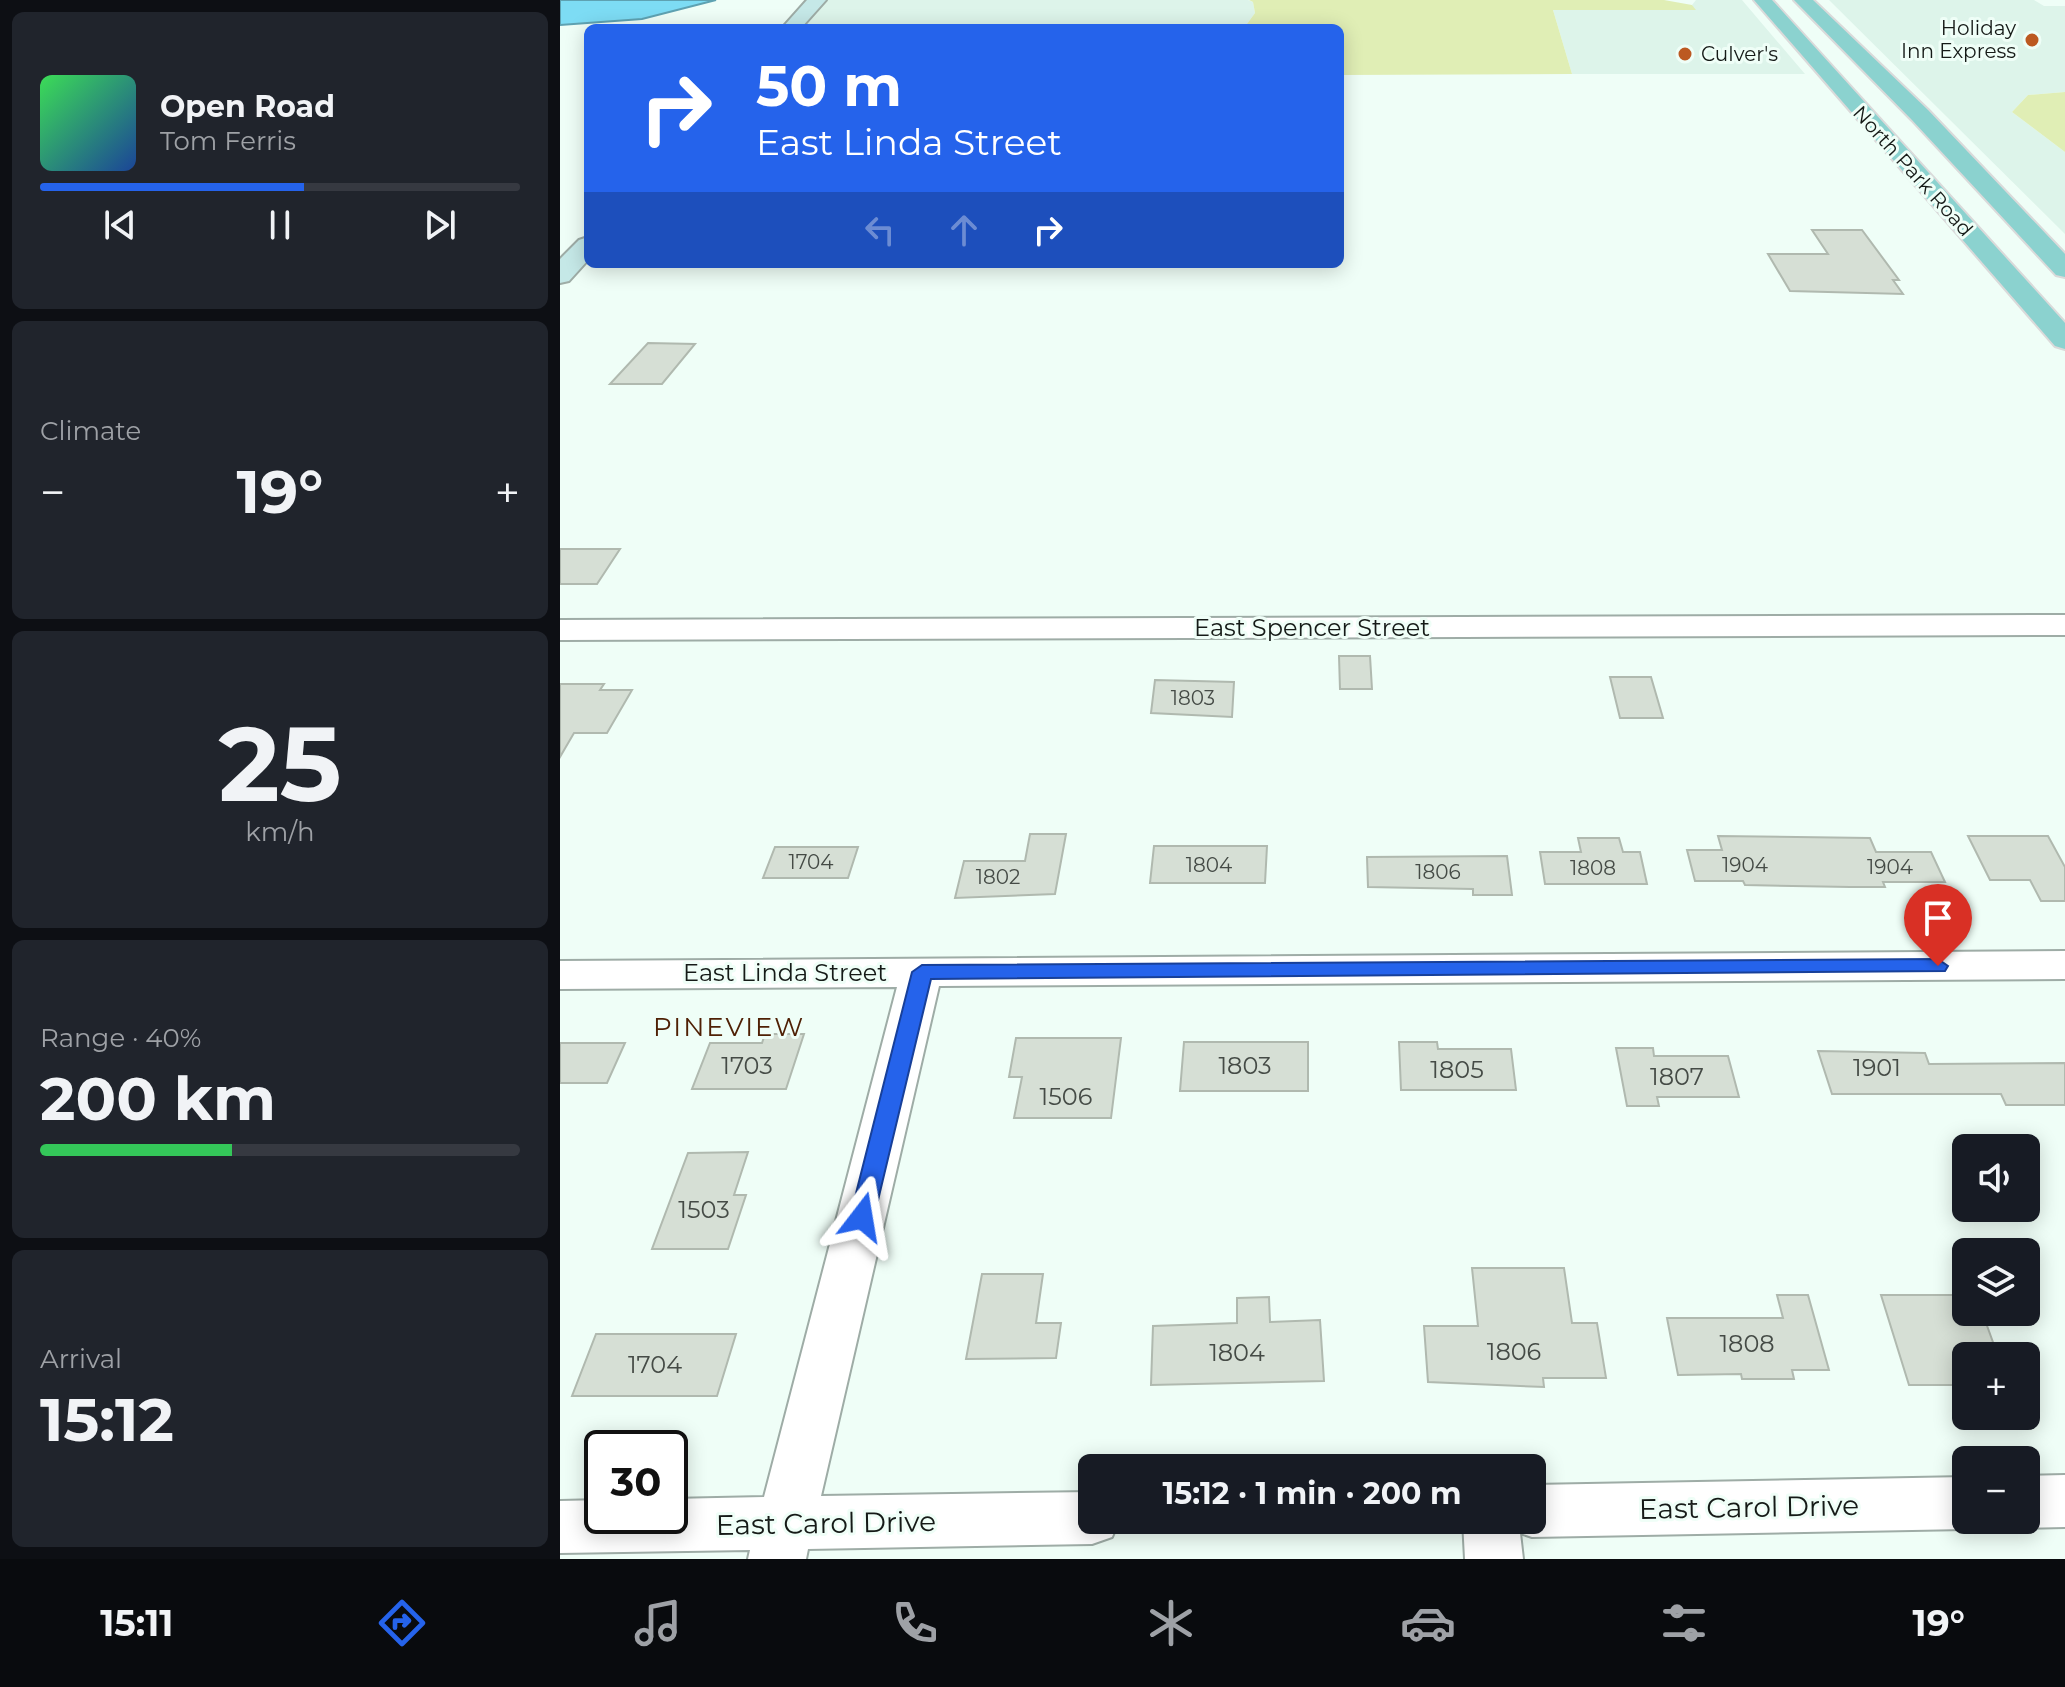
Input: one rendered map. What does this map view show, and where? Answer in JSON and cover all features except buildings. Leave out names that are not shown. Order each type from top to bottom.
[{"type":"main road","name":"North Park Road","points":[[1763,0],[2065,340]]},
{"type":"main road","name":"North Park Road","points":[[1803,0],[1920,115],[2065,269]]},
{"type":"main road","points":[[1786,29],[1812,33],[1845,69],[1889,87]]},
{"type":"main road","points":[[1937,198],[1981,213],[2013,247],[2065,277]]},
{"type":"street","points":[[795,24],[817,0]]},
{"type":"street","points":[[560,275],[584,249]]},
{"type":"street","name":"East Spencer Street","points":[[560,630],[2065,625]]},
{"type":"street","name":"East Linda Street","points":[[560,975],[2065,965]]},
{"type":"street","points":[[782,1541],[922,972]]},
{"type":"street","points":[[2040,1502],[2065,1501]]},
{"type":"street","name":"East Carol Drive","points":[[1546,1511],[1952,1503]]},
{"type":"street","name":"East Carol Drive","points":[[560,1527],[782,1541],[1078,1519]]},
{"type":"street","points":[[1492,1534],[1494,1559]]},
{"type":"shaded area","points":[[825,0],[1248,0],[1253,2],[1255,13],[1247,24],[803,24]]},
{"type":"shaded area","points":[[1696,0],[1742,0],[1805,74],[1572,74],[1553,10],[1695,10],[1692,5]]},
{"type":"shaded area","points":[[1829,0],[2034,0],[2044,6],[2065,6],[2065,92],[2028,95],[2012,112],[2065,152],[2065,234]]},
{"type":"green space","points":[[1249,0],[1664,0],[1692,5],[1696,10],[1553,10],[1572,74],[1344,75],[1344,24],[1247,24],[1255,13],[1253,2]]},
{"type":"green space","points":[[2065,92],[2065,152],[2012,112],[2028,95]]},
{"type":"water","points":[[560,0],[716,0],[642,19],[560,25]]},
{"type":"place","name":"Holiday Inn Express","points":[[2032,40]]},
{"type":"place","name":"Culver's","points":[[1685,54]]},
{"type":"district","name":"PINEVIEW","points":[[729,1027]]},
{"type":"route","points":[[862,1217],[922,972],[1938,966]]}]
